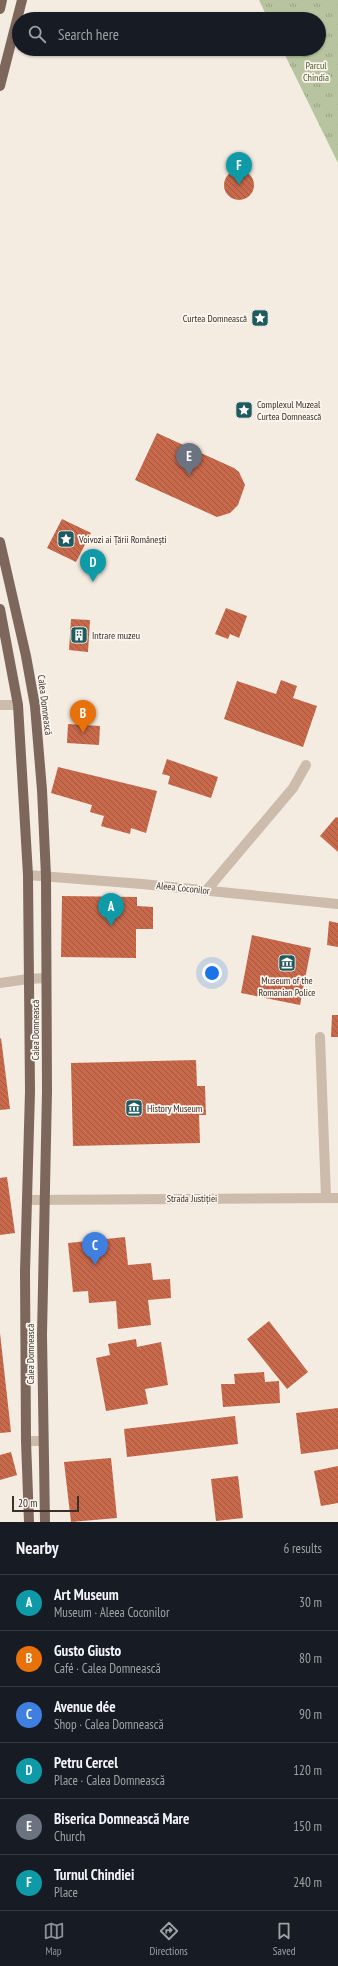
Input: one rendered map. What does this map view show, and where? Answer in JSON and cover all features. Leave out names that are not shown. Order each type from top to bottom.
[{"type":"main road","points":[[0,9],[2,0]]},
{"type":"main road","points":[[19,12],[22,0]]},
{"type":"main road","points":[[0,86],[12,39]]},
{"type":"main road","name":"Calea Domnească","points":[[0,542],[3,563],[26,656],[35,706],[42,790],[46,876],[45,1199],[42,1335],[45,1522]]},
{"type":"main road","name":"Calea Domnească","points":[[0,609],[18,705],[28,875],[30,1091],[24,1272],[26,1441],[29,1522]]},
{"type":"street","points":[[0,705],[18,705]]},
{"type":"street","points":[[206,891],[293,788],[306,765]]},
{"type":"street","name":"Aleea Coconilor","points":[[28,875],[338,904]]},
{"type":"street","points":[[0,983],[46,978]]},
{"type":"street","points":[[320,1037],[326,1197]]},
{"type":"street","name":"Strada Justiției","points":[[27,1200],[338,1198]]},
{"type":"street","points":[[26,1441],[43,1441]]},
{"type":"green space","name":"Parcul Chindia","points":[[259,0],[338,0],[338,163],[285,56],[326,56],[326,12],[265,12]]},
{"type":"building","points":[[239,170],[245,171],[253,179],[253,191],[245,199],[239,200],[233,199],[225,191],[224,185],[225,179],[233,171]]},
{"type":"building","points":[[157,433],[234,468],[239,472],[245,485],[238,505],[230,513],[217,517],[135,480]]},
{"type":"building","points":[[62,519],[91,533],[76,562],[47,548]]},
{"type":"building","points":[[226,608],[247,616],[239,638],[230,634],[228,639],[215,634]]},
{"type":"building","name":"Intrare muzeu","points":[[71,619],[90,620],[88,652],[69,650]]},
{"type":"building","points":[[281,680],[297,686],[293,698],[317,706],[303,747],[224,719],[237,681],[276,694]]},
{"type":"building","points":[[68,724],[100,726],[99,745],[67,743]]},
{"type":"building","points":[[167,759],[218,777],[211,798],[168,784],[170,776],[162,774]]},
{"type":"building","points":[[58,767],[157,791],[146,833],[131,828],[130,834],[101,826],[104,816],[90,812],[92,805],[51,793]]},
{"type":"building","points":[[336,817],[338,818],[338,852],[320,836]]},
{"type":"building","points":[[62,896],[137,897],[137,906],[153,907],[153,929],[136,929],[136,958],[61,957]]},
{"type":"building","points":[[329,921],[338,923],[338,947],[327,945]]},
{"type":"building","points":[[252,935],[311,948],[300,1005],[241,993]]},
{"type":"building","points":[[332,1015],[338,1015],[338,1037],[331,1037]]},
{"type":"building","points":[[1,1038],[10,1109],[0,1110],[0,1039]]},
{"type":"building","points":[[196,1060],[197,1086],[205,1086],[206,1115],[199,1115],[200,1143],[73,1146],[71,1063]]},
{"type":"building","points":[[7,1177],[15,1233],[0,1235],[0,1178]]},
{"type":"building","points":[[125,1237],[128,1265],[151,1263],[153,1280],[170,1279],[171,1298],[148,1300],[151,1325],[118,1329],[116,1301],[89,1303],[88,1291],[73,1292],[68,1243]]},
{"type":"building","points":[[269,1321],[308,1372],[287,1389],[247,1339]]},
{"type":"building","points":[[0,1333],[11,1432],[0,1433]]},
{"type":"building","points":[[136,1339],[137,1347],[161,1342],[168,1385],[145,1389],[148,1404],[106,1411],[96,1358],[110,1355],[108,1344]]},
{"type":"building","points":[[264,1372],[265,1382],[279,1381],[280,1403],[223,1407],[221,1384],[235,1384],[234,1374]]},
{"type":"building","points":[[338,1408],[338,1449],[301,1454],[296,1413]]},
{"type":"building","points":[[235,1416],[238,1444],[127,1457],[124,1429]]},
{"type":"building","points":[[11,1452],[17,1475],[0,1480],[0,1455]]},
{"type":"building","points":[[111,1458],[117,1518],[71,1522],[64,1462]]},
{"type":"building","points":[[338,1466],[338,1503],[321,1506],[314,1471]]},
{"type":"building","points":[[238,1476],[243,1518],[216,1521],[211,1479]]},
{"type":"place","name":"Turnul Chindiei","points":[[239,185]]},
{"type":"place","name":"Curtea Domnească","points":[[260,318]]},
{"type":"place","name":"Complexul Muzeal Curtea Domnească","points":[[244,410]]},
{"type":"place","name":"Biserica Domnească Mare","points":[[189,476]]},
{"type":"place","name":"Voivozi ai Țării Românești","points":[[66,539]]},
{"type":"place","name":"Petru Cercel","points":[[93,582]]},
{"type":"place","name":"Intrare muzeu","points":[[79,635]]},
{"type":"place","name":"Gusto Giusto","points":[[83,733]]},
{"type":"place","name":"Art Museum","points":[[111,926]]},
{"type":"place","name":"Museum of the Romanian Police","points":[[287,963]]},
{"type":"place","name":"History Museum","points":[[134,1108]]},
{"type":"place","name":"Avenue dée","points":[[95,1265]]}]
